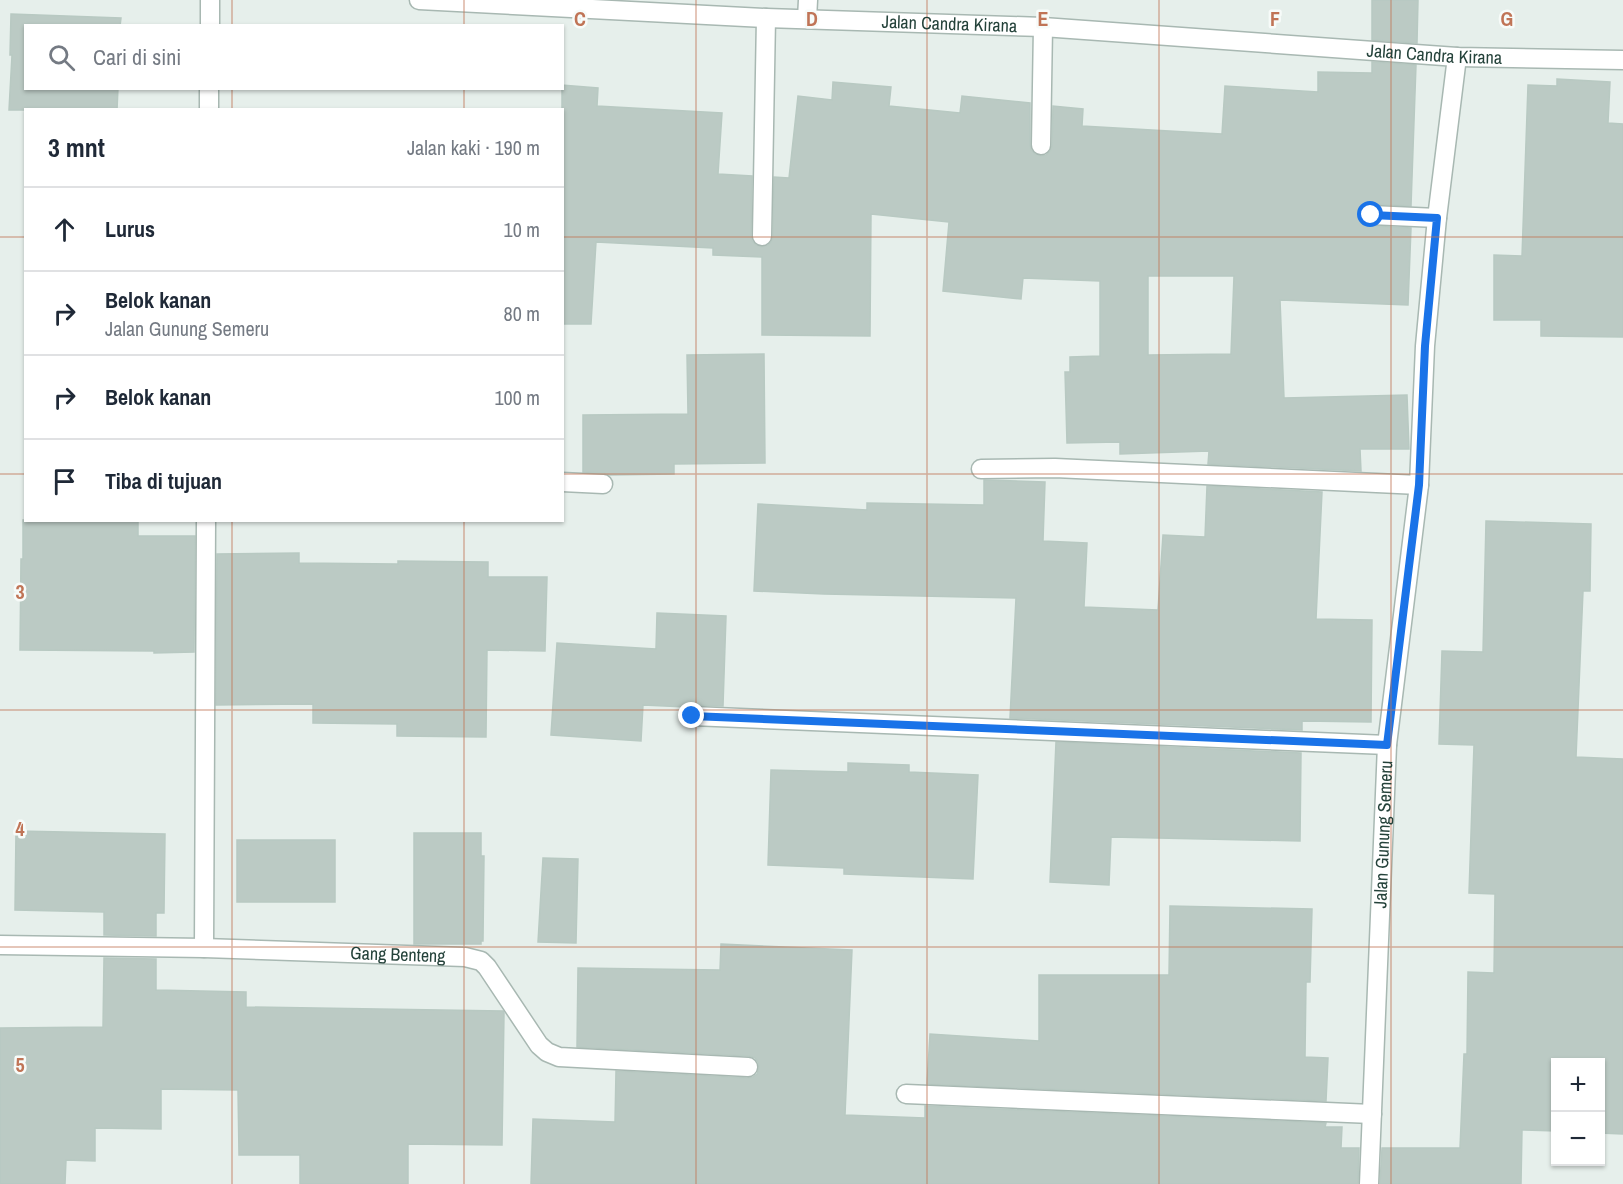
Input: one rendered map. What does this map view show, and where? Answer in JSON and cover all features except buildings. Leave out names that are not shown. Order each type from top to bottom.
[{"type":"street","points":[[210,0],[210,24]]},
{"type":"street","name":"Jalan Candra Kirana","points":[[419,0],[765,18],[1043,27],[1457,57],[1623,60]]},
{"type":"street","points":[[807,19],[808,0]]},
{"type":"street","points":[[762,236],[765,18]]},
{"type":"street","points":[[1041,145],[1043,27]]},
{"type":"street","name":"Jalan Gunung Semeru","points":[[1369,1184],[1387,745],[1419,485],[1425,346],[1437,218],[1457,57]]},
{"type":"street","points":[[209,90],[209,108]]},
{"type":"street","points":[[1371,215],[1437,218]]},
{"type":"street","points":[[981,469],[1055,468],[1419,485]]},
{"type":"street","points":[[564,482],[603,484]]},
{"type":"street","points":[[204,948],[206,522]]},
{"type":"street","points":[[692,716],[1387,745]]},
{"type":"street","name":"Gang Benteng","points":[[0,945],[204,948],[465,957],[481,961],[487,967],[539,1045],[547,1052],[559,1057],[748,1067]]},
{"type":"street","points":[[906,1094],[1372,1114]]},
{"type":"route","points":[[692,716],[1387,745],[1419,485],[1425,346],[1437,218],[1371,215]]}]
